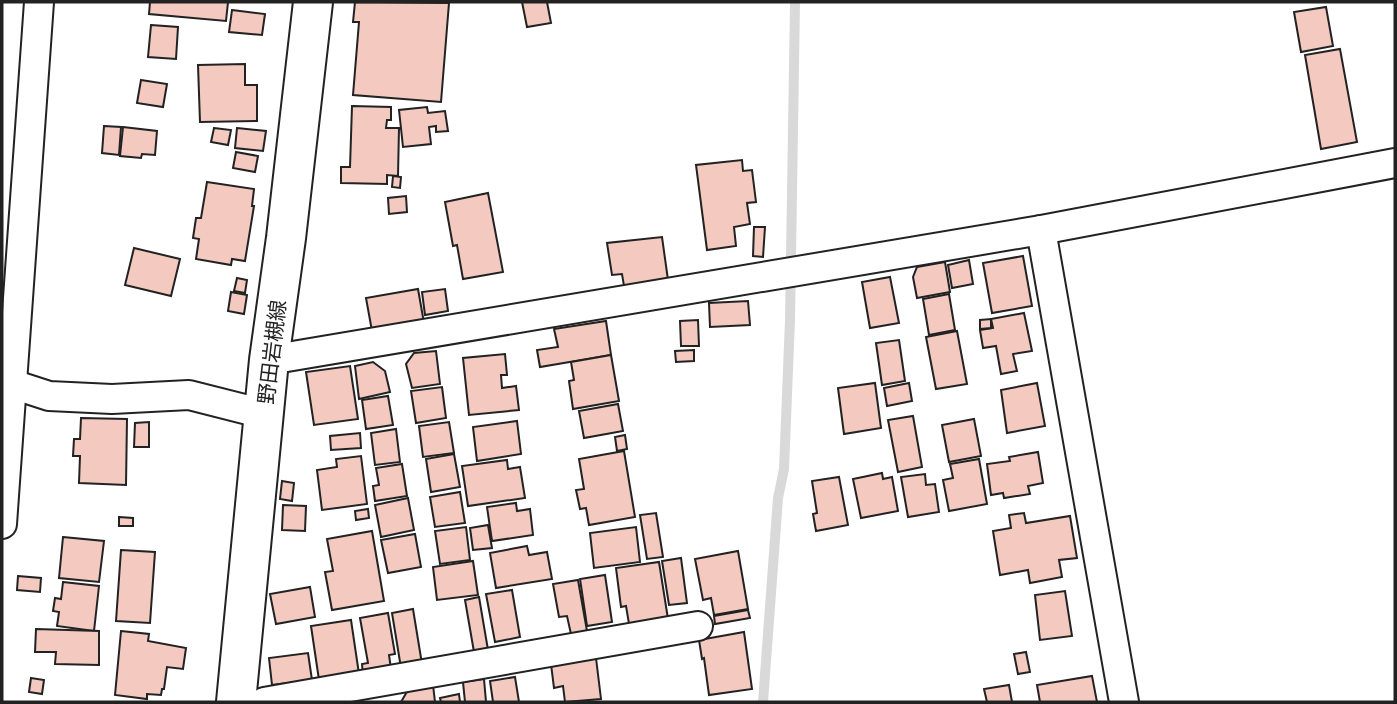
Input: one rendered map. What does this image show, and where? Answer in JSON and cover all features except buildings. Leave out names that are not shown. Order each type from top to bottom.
[{"type":"main road","name":"野田岩槻線","points":[[236,702],[264,414],[313,2]]},
{"type":"street","points":[[2,524],[7,384],[39,2]]},
{"type":"street","points":[[270,360],[1041,230],[1395,163]]},
{"type":"street","points":[[1041,230],[1124,702]]},
{"type":"street","points":[[7,384],[49,396],[112,399],[189,395],[264,414]]},
{"type":"street","points":[[264,702],[698,626]]},
{"type":"waterway","points":[[763,702],[778,498],[784,469],[790,320],[795,2]]}]
